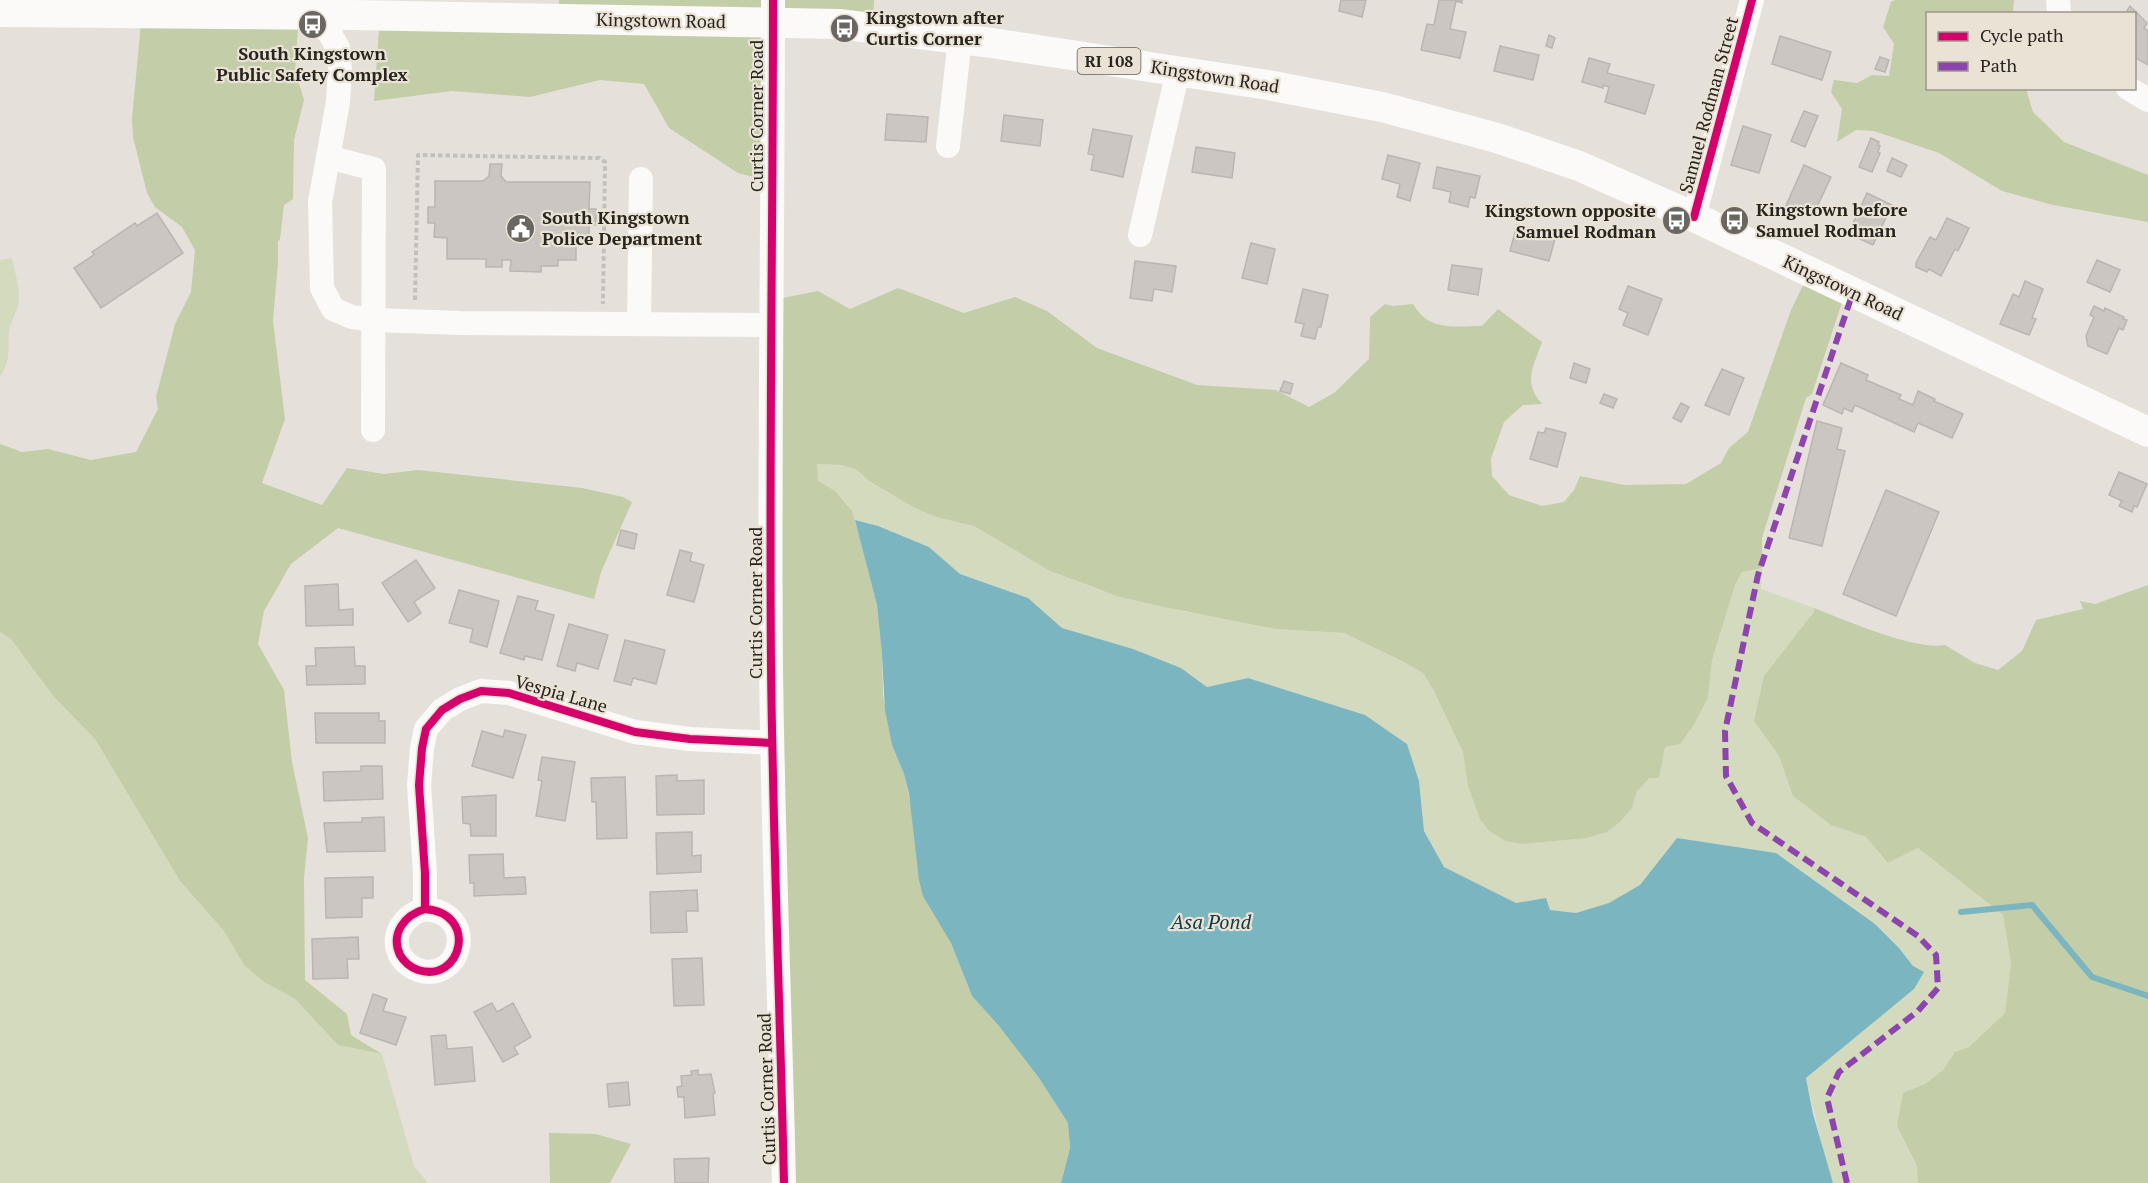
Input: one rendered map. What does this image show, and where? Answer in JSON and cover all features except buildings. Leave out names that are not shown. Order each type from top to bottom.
[{"type":"main road","name":"Kingstown Road","points":[[0,12],[306,15],[773,11],[839,24],[960,39],[1268,85],[1351,101],[1452,124],[1579,166],[2148,432]]},
{"type":"street","name":"Samuel Rodman Street","points":[[1694,218],[1752,0]]},
{"type":"street","name":"Curtis Corner Road","points":[[773,11],[770,325],[772,743],[784,1183]]},
{"type":"street","points":[[306,15],[329,32],[338,48],[340,70],[338,102],[320,202],[322,288],[333,309],[352,317],[375,320],[770,325]]},
{"type":"street","points":[[948,146],[960,39]]},
{"type":"street","points":[[1140,235],[1178,71]]},
{"type":"street","points":[[2131,90],[2148,100]]},
{"type":"street","points":[[328,158],[374,169],[373,430]]},
{"type":"street","points":[[639,324],[641,179]]},
{"type":"street","name":"Vespia Lane","points":[[425,909],[419,785],[422,748],[426,729],[442,710],[460,699],[481,691],[509,693],[634,732],[690,739],[772,743]]},
{"type":"path","points":[[414,321],[418,155],[599,158],[606,162],[603,324]]},
{"type":"green space","points":[[559,0],[874,0],[873,22],[780,21],[766,180],[738,173],[669,128],[644,84],[600,80],[530,97],[452,91],[374,101],[380,15],[559,15]]},
{"type":"green space","points":[[1895,0],[2014,0],[2013,12],[1926,12],[1926,90],[2026,90],[2033,112],[2064,142],[2148,175],[2148,222],[2053,205],[2002,191],[1939,153],[1874,131],[1856,130],[1837,142],[1842,109],[1831,92],[1834,80],[1857,83],[1872,75],[1889,76],[1894,44],[1883,27],[1891,2]]},
{"type":"green space","points":[[142,12],[299,14],[295,71],[304,100],[294,140],[293,199],[284,205],[278,242],[273,321],[285,419],[262,483],[322,505],[347,468],[384,474],[418,470],[582,488],[623,497],[632,502],[601,572],[594,599],[338,528],[291,564],[264,611],[258,644],[284,690],[292,762],[308,838],[304,878],[305,980],[347,1014],[351,1035],[382,1054],[338,1045],[295,999],[264,982],[244,965],[224,931],[180,881],[95,739],[54,697],[11,639],[0,632],[0,444],[22,452],[48,449],[91,460],[136,452],[158,409],[156,397],[175,324],[191,292],[195,250],[182,227],[155,207],[147,193],[133,137],[132,119]]},
{"type":"green space","points":[[12,258],[19,299],[10,329],[7,360],[0,377],[0,260]]},
{"type":"green space","points":[[1809,273],[1846,290],[1812,394],[1806,398],[1762,538],[1762,568],[1742,572],[1735,585],[1712,660],[1708,698],[1693,726],[1680,744],[1665,747],[1659,778],[1650,778],[1637,791],[1632,808],[1620,822],[1607,832],[1587,838],[1521,844],[1505,841],[1489,831],[1480,819],[1468,786],[1463,752],[1435,693],[1423,673],[1404,662],[1344,633],[1276,629],[1117,596],[1050,571],[974,526],[937,517],[915,508],[869,481],[857,470],[842,465],[817,464],[818,481],[835,491],[852,511],[859,534],[877,605],[883,695],[892,745],[904,774],[912,811],[951,943],[972,996],[999,1026],[1039,1078],[1068,1123],[1070,1148],[1061,1183],[774,1183],[773,300],[818,291],[850,309],[898,288],[964,313],[1015,297],[1047,311],[1097,348],[1197,385],[1276,390],[1309,407],[1334,393],[1369,359],[1370,317],[1385,304],[1393,306],[1413,304],[1419,313],[1434,323],[1452,326],[1482,326],[1498,309],[1542,342],[1533,366],[1531,381],[1532,388],[1542,404],[1523,405],[1504,422],[1491,459],[1492,476],[1509,495],[1542,506],[1564,502],[1574,490],[1580,476],[1624,485],[1686,484],[1721,463],[1729,448],[1748,432],[1791,310]]},
{"type":"green space","points":[[816,464],[842,465],[857,470],[887,492],[974,526],[1050,571],[1099,590],[1187,612],[1276,629],[1344,633],[1404,662],[1423,673],[1444,709],[1463,752],[1468,786],[1489,831],[1504,841],[1521,844],[1632,808],[1637,791],[1651,778],[1659,778],[1665,747],[1708,698],[1712,660],[1735,585],[1742,572],[1762,568],[1761,589],[1814,608],[1815,611],[1754,721],[1779,756],[1793,796],[1831,825],[1866,837],[1888,863],[1918,848],[2003,915],[2011,963],[2005,1013],[1969,1047],[1955,1052],[1943,1070],[1925,1084],[1905,1094],[1897,1126],[1917,1166],[1918,1183],[1833,1183],[1806,1078],[1914,989],[1913,966],[1875,924],[1776,853],[1677,838],[1640,885],[1609,904],[1576,913],[1549,910],[1546,898],[1516,903],[1444,867],[1424,831],[1419,781],[1407,744],[1365,715],[1248,678],[1208,687],[1181,668],[1133,649],[1062,628],[1028,598],[960,574],[929,547],[878,526],[855,520],[845,502],[818,481]]},
{"type":"green space","points":[[2148,585],[2148,1183],[1918,1183],[1917,1166],[1897,1126],[1903,1093],[1925,1084],[1943,1070],[1955,1052],[1969,1047],[2005,1013],[2011,963],[2003,915],[1918,848],[1888,863],[1866,837],[1831,825],[1793,796],[1779,756],[1754,721],[1764,676],[1814,612],[1814,608],[1899,639],[1933,646],[1945,645],[1975,663],[1998,670],[2022,651],[2036,620],[2083,609],[2080,601],[2095,604]]},
{"type":"green space","points":[[0,632],[11,639],[54,697],[95,739],[180,881],[224,931],[244,965],[264,982],[295,999],[338,1045],[382,1054],[414,1166],[428,1183],[0,1183]]},
{"type":"green space","points":[[549,1133],[596,1134],[631,1144],[610,1183],[550,1183]]},
{"type":"water","name":"Asa Pond","points":[[855,520],[878,526],[929,547],[960,574],[1028,598],[1062,628],[1133,649],[1181,668],[1207,687],[1248,678],[1365,715],[1407,744],[1419,781],[1424,831],[1444,867],[1516,903],[1546,898],[1550,910],[1576,913],[1609,903],[1640,885],[1677,838],[1776,853],[1875,924],[1913,966],[1924,972],[1914,989],[1806,1078],[1813,1114],[1833,1183],[1061,1183],[1070,1148],[1068,1123],[1039,1078],[999,1026],[972,996],[951,943],[923,896],[909,794],[904,774],[892,745],[885,710],[877,605]]},
{"type":"waterway","points":[[1961,912],[2032,905],[2092,977],[2148,996]]},
{"type":"marked path","points":[[1847,1183],[1827,1098],[1839,1072],[1918,1011],[1938,988],[1936,955],[1918,936],[1752,823],[1726,776],[1725,731],[1758,575],[1853,292]]},
{"type":"cycle path","points":[[773,0],[771,666],[784,1183]]},
{"type":"cycle path","points":[[1694,217],[1752,0]]},
{"type":"cycle path","points":[[425,909],[442,913],[453,922],[458,934],[458,946],[454,958],[445,967],[433,972],[418,970],[403,960],[397,947],[397,939],[398,932],[406,920],[425,909],[419,785],[426,729],[442,710],[460,699],[481,691],[509,693],[635,732],[690,739],[772,743]]},
{"type":"place","name":"South Kingstown Public Safety Complex","points":[[312,25]]},
{"type":"place","name":"Kingstown after Curtis Corner","points":[[845,28]]},
{"type":"place","name":"Kingstown before Samuel Rodman","points":[[1735,220]]},
{"type":"place","name":"Kingstown opposite Samuel Rodman","points":[[1677,221]]},
{"type":"place","name":"South Kingstown Police Department","points":[[521,228]]}]
